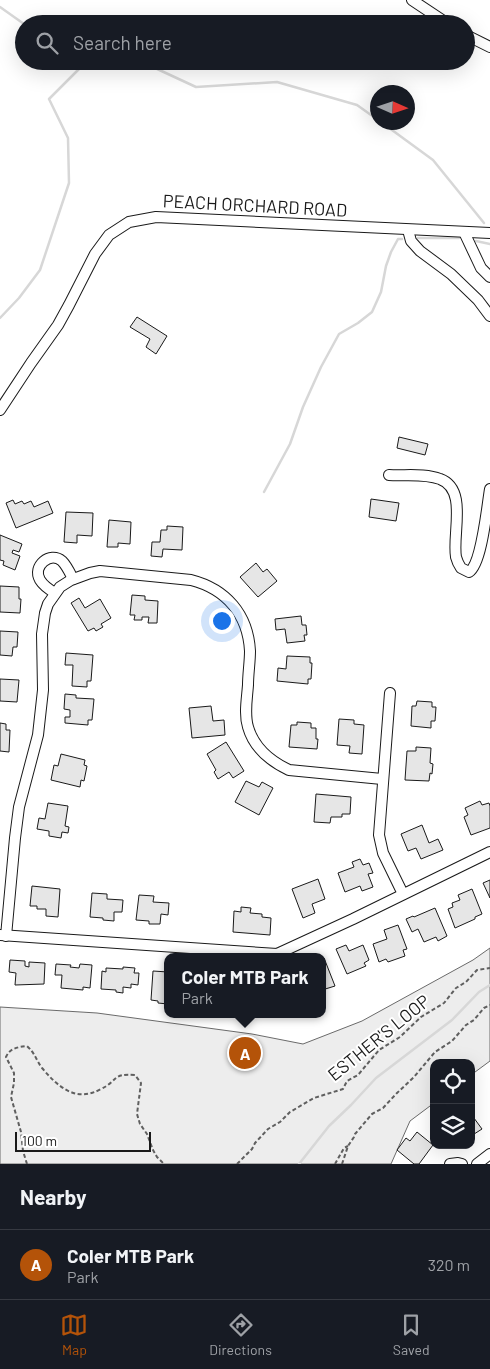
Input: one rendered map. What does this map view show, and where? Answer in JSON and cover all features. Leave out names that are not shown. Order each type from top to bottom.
[{"type":"street","points":[[412,0],[434,15]]},
{"type":"street","points":[[475,40],[490,47]]},
{"type":"street","name":"PEACH ORCHARD ROAD","points":[[0,410],[70,306],[95,254],[109,236],[129,222],[156,217],[490,233]]},
{"type":"street","points":[[408,230],[411,241],[420,251],[451,274],[478,300],[490,316]]},
{"type":"street","points":[[464,232],[481,268],[490,277]]},
{"type":"street","points":[[389,475],[432,477],[440,479],[451,486],[456,499],[456,557],[460,568],[469,572],[472,570],[479,554],[490,489]]},
{"type":"street","points":[[55,594],[40,580],[38,568],[45,560],[52,558],[62,561],[74,579]]},
{"type":"street","points":[[263,953],[3,935],[18,815],[38,735],[42,690],[42,634],[48,604],[60,587],[74,579],[100,571],[191,580],[218,591],[240,614],[249,637],[247,726],[256,745],[265,756],[289,770],[382,779]]},
{"type":"street","points":[[390,693],[379,835],[380,844],[403,894]]},
{"type":"street","points":[[279,953],[490,852]]},
{"type":"street","points":[[477,1164],[490,1154]]},
{"type":"street","points":[[450,1164],[462,1164]]},
{"type":"path","name":"ESTHER'S LOOP","points":[[237,1164],[268,1129],[280,1122],[290,1112],[314,1098],[342,1089],[347,1081],[358,1075],[379,1050],[400,1037],[421,1017],[444,1003],[456,988],[466,982],[477,970],[490,968]]},
{"type":"path","points":[[342,1164],[348,1146],[355,1134],[372,1114],[383,1108],[435,1052],[452,1041],[466,1025],[474,1020],[484,1008],[490,1005]]},
{"type":"path","points":[[26,1164],[21,1132],[11,1097],[14,1073],[6,1057],[8,1052],[16,1047],[27,1046],[33,1051],[41,1066],[52,1078],[66,1091],[77,1094],[88,1094],[100,1090],[115,1078],[124,1074],[135,1075],[141,1083],[137,1114],[140,1124],[147,1134],[157,1157],[164,1164]]},
{"type":"path","points":[[335,1164],[344,1148],[348,1146]]},
{"type":"shaded area","points":[[490,948],[490,1061],[475,1072],[475,1059],[430,1059],[430,1106],[410,1121],[391,1164],[0,1164],[0,1007],[97,1013],[252,1034],[303,1044],[362,1021],[473,960]]},
{"type":"building","points":[[137,317],[167,336],[156,354],[146,347],[150,339],[130,327]]},
{"type":"building","points":[[399,437],[428,444],[425,455],[397,448]]},
{"type":"building","points":[[371,499],[399,503],[396,521],[369,517]]},
{"type":"building","points":[[13,500],[15,504],[22,501],[24,504],[31,501],[34,507],[48,501],[53,513],[16,528],[6,503]]},
{"type":"building","points":[[66,512],[93,513],[92,536],[77,535],[77,543],[64,542]]},
{"type":"building","points":[[109,520],[131,522],[130,544],[118,543],[118,547],[107,547]]},
{"type":"building","points":[[167,526],[183,527],[182,550],[163,549],[162,557],[151,556],[152,542],[160,542],[161,530],[167,530]]},
{"type":"building","points":[[0,535],[22,544],[19,552],[13,550],[12,553],[20,556],[15,570],[3,565],[4,561],[0,560]]},
{"type":"building","points":[[256,563],[263,572],[267,569],[277,581],[258,597],[240,577]]},
{"type":"building","points":[[0,586],[19,587],[19,599],[21,599],[20,613],[0,612]]},
{"type":"building","points":[[132,595],[145,596],[145,600],[158,601],[157,623],[148,623],[149,617],[142,617],[142,620],[134,620],[135,615],[130,615]]},
{"type":"building","points":[[79,598],[85,608],[100,599],[111,618],[101,624],[103,627],[96,631],[94,628],[88,631],[71,603]]},
{"type":"building","points":[[301,616],[302,625],[306,625],[307,635],[304,635],[305,641],[287,643],[285,629],[276,630],[275,619]]},
{"type":"building","points":[[0,631],[18,632],[17,647],[13,647],[12,656],[0,655]]},
{"type":"building","points":[[66,653],[93,655],[91,681],[87,681],[87,687],[72,686],[73,665],[65,665]]},
{"type":"building","points":[[287,656],[310,657],[310,663],[312,663],[311,679],[308,679],[308,684],[277,681],[278,668],[286,669]]},
{"type":"building","points":[[0,679],[19,680],[17,702],[0,701]]},
{"type":"building","points":[[65,694],[76,695],[76,698],[94,699],[92,720],[88,720],[88,725],[65,723],[65,717],[70,717],[70,710],[64,709]]},
{"type":"building","points":[[417,701],[432,702],[432,707],[436,707],[435,721],[431,721],[431,728],[411,726],[412,706],[416,706]]},
{"type":"building","points":[[211,706],[213,721],[224,720],[225,735],[192,738],[189,708]]},
{"type":"building","points":[[339,719],[354,720],[354,724],[364,725],[362,754],[349,753],[350,746],[337,745]]},
{"type":"building","points":[[297,722],[311,723],[311,728],[316,728],[317,749],[289,747],[291,725],[297,725]]},
{"type":"building","points":[[0,723],[6,724],[6,730],[10,730],[9,752],[0,751]]},
{"type":"building","points":[[226,742],[244,771],[233,778],[229,772],[218,779],[214,772],[216,770],[207,754]]},
{"type":"building","points":[[416,747],[431,748],[430,763],[433,764],[429,781],[405,780],[407,751],[416,751]]},
{"type":"building","points":[[61,754],[85,760],[84,765],[87,766],[84,781],[81,780],[80,787],[51,780],[54,765],[58,766]]},
{"type":"building","points":[[246,781],[259,787],[262,782],[273,788],[259,815],[235,802]]},
{"type":"building","points":[[316,794],[351,797],[350,814],[342,814],[342,817],[331,817],[330,823],[314,822]]},
{"type":"building","points":[[480,801],[482,805],[489,803],[490,828],[471,835],[464,817],[468,815],[465,808]]},
{"type":"building","points":[[48,803],[68,806],[65,826],[69,827],[68,833],[62,832],[61,838],[49,836],[49,831],[37,829],[39,818],[45,819]]},
{"type":"building","points":[[422,825],[429,843],[438,839],[443,850],[421,859],[416,848],[408,851],[401,834]]},
{"type":"building","points":[[360,859],[363,865],[369,863],[373,873],[368,874],[373,887],[362,891],[360,886],[345,892],[338,873],[354,867],[352,862]]},
{"type":"building","points":[[318,879],[325,899],[312,904],[315,913],[303,918],[292,889]]},
{"type":"building","points":[[490,880],[490,898],[483,883]]},
{"type":"building","points":[[32,886],[60,889],[58,917],[46,916],[46,909],[37,909],[37,906],[30,906]]},
{"type":"building","points":[[472,889],[482,914],[455,928],[448,909],[453,907],[452,903],[460,900],[458,895]]},
{"type":"building","points":[[92,893],[107,894],[107,899],[123,900],[122,912],[114,912],[114,921],[90,917]]},
{"type":"building","points":[[139,895],[154,896],[153,902],[169,903],[168,915],[161,914],[160,924],[149,924],[149,921],[136,920]]},
{"type":"building","points":[[241,907],[251,908],[250,913],[262,914],[262,917],[271,918],[270,935],[233,932],[234,911],[241,912]]},
{"type":"building","points":[[435,908],[447,936],[438,941],[436,937],[424,942],[418,929],[412,932],[406,919]]},
{"type":"building","points":[[398,925],[407,949],[403,950],[405,956],[388,962],[386,959],[379,962],[373,944],[387,939],[384,930]]},
{"type":"building","points":[[346,945],[349,951],[363,945],[369,960],[364,963],[366,966],[347,974],[336,949]]},
{"type":"building","points":[[10,960],[25,961],[25,966],[29,967],[29,962],[45,963],[44,984],[15,985],[16,973],[9,972]]},
{"type":"building","points":[[326,963],[335,986],[326,989]]},
{"type":"building","points":[[56,964],[71,965],[70,967],[79,968],[80,964],[92,965],[90,988],[83,987],[83,990],[61,988],[62,975],[55,975]]},
{"type":"building","points":[[123,967],[135,968],[134,973],[139,973],[138,985],[131,984],[131,988],[123,987],[123,993],[116,992],[116,990],[101,989],[102,971],[106,972],[106,968],[123,969]]},
{"type":"building","points":[[153,971],[164,972],[164,1004],[151,1000]]},
{"type":"building","points":[[475,1119],[482,1129],[475,1133]]},
{"type":"building","points":[[417,1132],[430,1143],[430,1149],[419,1164],[414,1164],[397,1150],[406,1138],[410,1141]]},
{"type":"waterway","points":[[0,7],[15,18]]},
{"type":"waterway","points":[[0,318],[19,298],[40,270],[69,183],[68,138],[49,99],[78,70]]},
{"type":"waterway","points":[[159,70],[196,87],[277,82],[357,105],[370,114]]},
{"type":"waterway","points":[[392,130],[433,160],[484,223]]},
{"type":"waterway","points":[[418,238],[459,238]]},
{"type":"waterway","points":[[264,492],[290,444],[303,407],[321,367],[339,334],[372,312],[381,292],[391,252],[398,239],[402,239]]},
{"type":"waterway","points":[[476,241],[490,244]]},
{"type":"waterway","points":[[299,1164],[329,1126],[376,1078],[452,1020],[479,992],[490,985]]},
{"type":"place","name":"Coler MTB Park","points":[[245,1053]]}]
